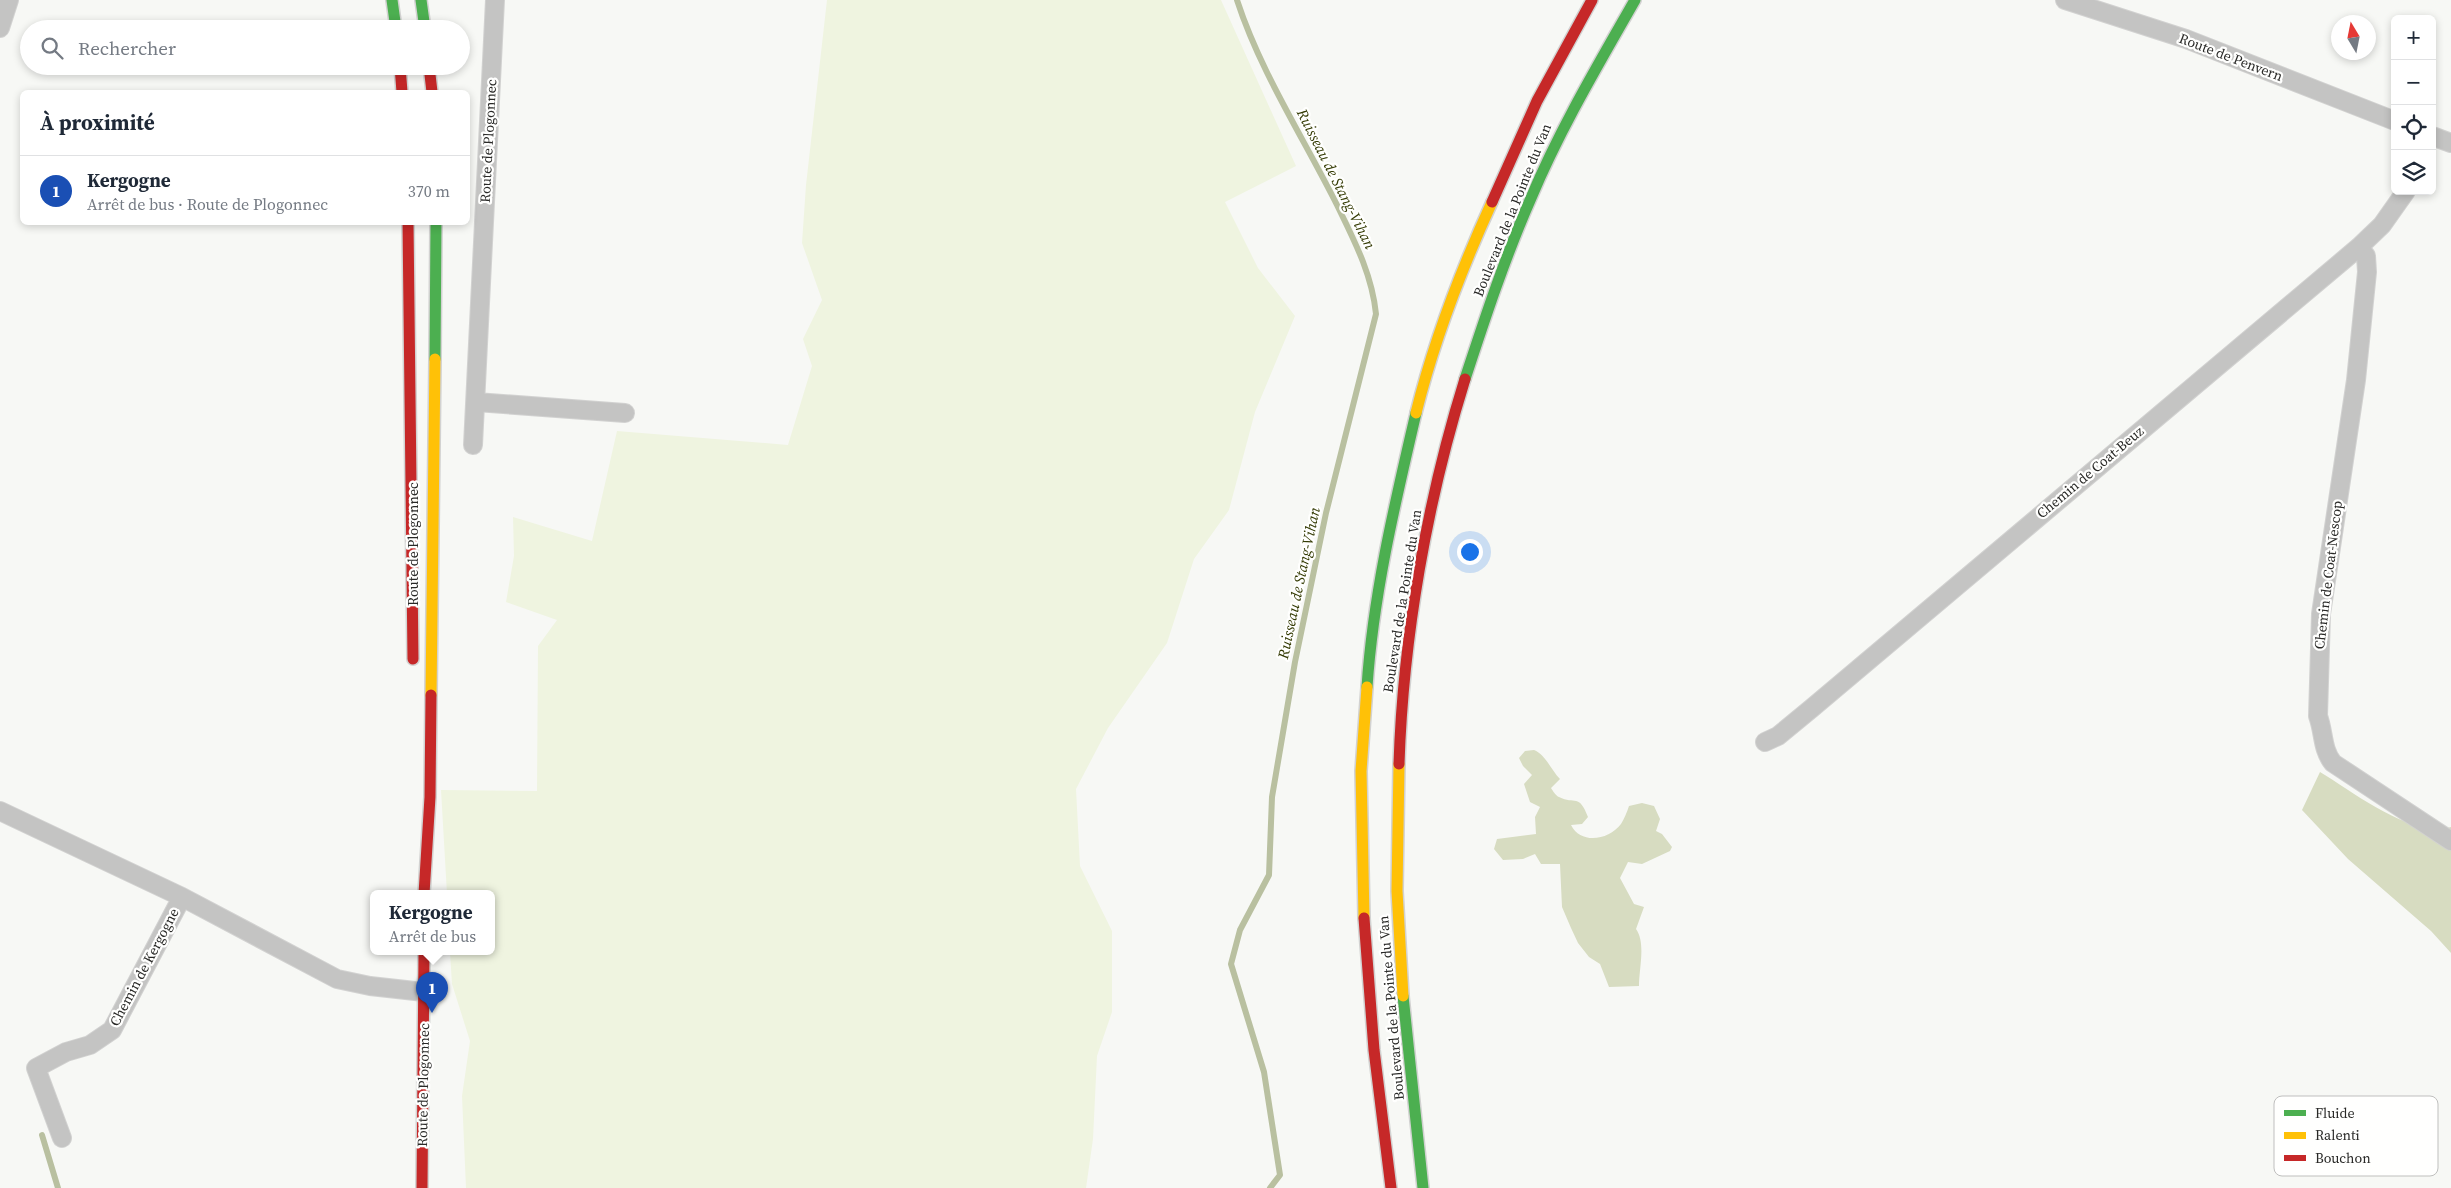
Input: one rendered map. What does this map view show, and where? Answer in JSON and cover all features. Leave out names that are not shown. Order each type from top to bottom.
[{"type":"main road","points":[[392,0],[395,20]]},
{"type":"main road","points":[[421,0],[424,20]]},
{"type":"main road","name":"Boulevard de la Pointe du Van","points":[[1391,1188],[1374,1050],[1362,888],[1361,771],[1370,638],[1395,506],[1423,386],[1462,270],[1537,100],[1592,0]]},
{"type":"main road","name":"Boulevard de la Pointe du Van","points":[[1424,1188],[1401,981],[1396,847],[1402,706],[1423,549],[1437,482],[1475,348],[1507,254],[1563,126],[1592,70],[1635,0]]},
{"type":"main road","points":[[401,75],[402,90]]},
{"type":"main road","points":[[430,75],[432,90]]},
{"type":"main road","name":"Route de Plogonnec","points":[[408,225],[414,672]]},
{"type":"main road","name":"Route de Plogonnec","points":[[424,864],[430,797],[436,225]]},
{"type":"main road","name":"Route de Plogonnec","points":[[418,790],[424,864],[424,890]]},
{"type":"main road","name":"Route de Plogonnec","points":[[422,1188],[424,955]]},
{"type":"street","points":[[0,28],[9,0]]},
{"type":"street","name":"Route de Plogonnec","points":[[474,445],[495,0]]},
{"type":"street","name":"Route de Penvern","points":[[2065,0],[2186,39],[2391,119]]},
{"type":"street","name":"Chemin de Coat-Beuz","points":[[1765,742],[1778,736],[1812,708],[2359,247],[2382,226],[2403,195]]},
{"type":"street","name":"Chemin de Coat-Nescop","points":[[2359,247],[2366,256],[2367,272],[2356,380],[2321,614],[2318,716],[2324,731],[2325,749],[2333,763],[2451,841]]},
{"type":"street","points":[[476,402],[625,413]]},
{"type":"street","name":"Chemin de Kergogne","points":[[0,811],[182,897],[337,979],[370,986],[424,992]]},
{"type":"street","name":"Chemin de Kergogne","points":[[62,1138],[36,1068],[66,1052],[90,1045],[112,1030],[182,897]]},
{"type":"green space","points":[[827,0],[1221,0],[1296,166],[1225,202],[1258,268],[1295,316],[1255,412],[1229,510],[1194,559],[1167,643],[1108,728],[1076,789],[1080,866],[1112,931],[1112,1012],[1097,1056],[1093,1139],[1086,1188],[466,1188],[462,1096],[470,1041],[452,984],[450,955],[495,955],[495,890],[447,890],[441,790],[537,791],[538,646],[557,620],[506,602],[514,556],[513,517],[592,541],[617,431],[788,445],[812,366],[803,339],[822,300],[802,243],[806,185]]},
{"type":"green space","points":[[1534,750],[1545,759],[1560,779],[1551,788],[1556,795],[1579,802],[1585,810],[1588,817],[1582,824],[1571,825],[1581,836],[1595,838],[1610,834],[1621,824],[1629,806],[1642,803],[1654,806],[1660,819],[1656,831],[1662,834],[1672,847],[1670,851],[1642,864],[1628,862],[1620,878],[1634,904],[1644,907],[1636,929],[1641,941],[1639,986],[1609,987],[1600,964],[1589,957],[1578,943],[1562,907],[1560,864],[1541,864],[1535,854],[1523,859],[1503,860],[1494,849],[1497,839],[1536,834],[1535,817],[1540,807],[1530,802],[1524,784],[1532,775],[1523,766],[1519,758],[1525,751]]},
{"type":"green space","points":[[2320,772],[2400,820],[2418,826],[2451,827],[2451,953],[2431,931],[2348,859],[2302,810]]},
{"type":"waterway","name":"Ruisseau de Stang-Vihan","points":[[1237,0],[1270,78],[1356,244],[1371,285],[1376,314],[1326,513],[1295,662],[1272,797],[1269,875],[1240,930],[1231,964],[1264,1072],[1280,1175],[1270,1188]]},
{"type":"waterway","points":[[42,1135],[58,1188]]},
{"type":"traffic: fast","points":[[392,0],[395,20]]},
{"type":"traffic: fast","points":[[421,0],[424,20]]},
{"type":"traffic: fast","points":[[1465,379],[1504,265],[1542,172],[1580,98],[1635,0]]},
{"type":"traffic: fast","points":[[435,359],[436,225]]},
{"type":"traffic: fast","points":[[1367,687],[1374,618],[1380,584],[1416,413]]},
{"type":"traffic: fast","points":[[1403,996],[1423,1188]]},
{"type":"traffic: slow","points":[[1416,413],[1431,359],[1449,306],[1492,202]]},
{"type":"traffic: slow","points":[[431,695],[435,359]]},
{"type":"traffic: slow","points":[[1364,918],[1361,771],[1367,687]]},
{"type":"traffic: slow","points":[[1399,764],[1397,891],[1403,996]]},
{"type":"traffic: jam","points":[[1492,202],[1537,101],[1592,0]]},
{"type":"traffic: jam","points":[[401,75],[402,90]]},
{"type":"traffic: jam","points":[[430,75],[432,90]]},
{"type":"traffic: jam","points":[[408,225],[413,659]]},
{"type":"traffic: jam","points":[[1399,764],[1406,667],[1419,570],[1439,473],[1465,379]]},
{"type":"traffic: jam","points":[[424,890],[430,797],[431,695]]},
{"type":"traffic: jam","points":[[1364,918],[1374,1050],[1391,1188]]},
{"type":"traffic: jam","points":[[422,1188],[424,955]]},
{"type":"place","name":"Kergogne","points":[[432,1013]]}]
